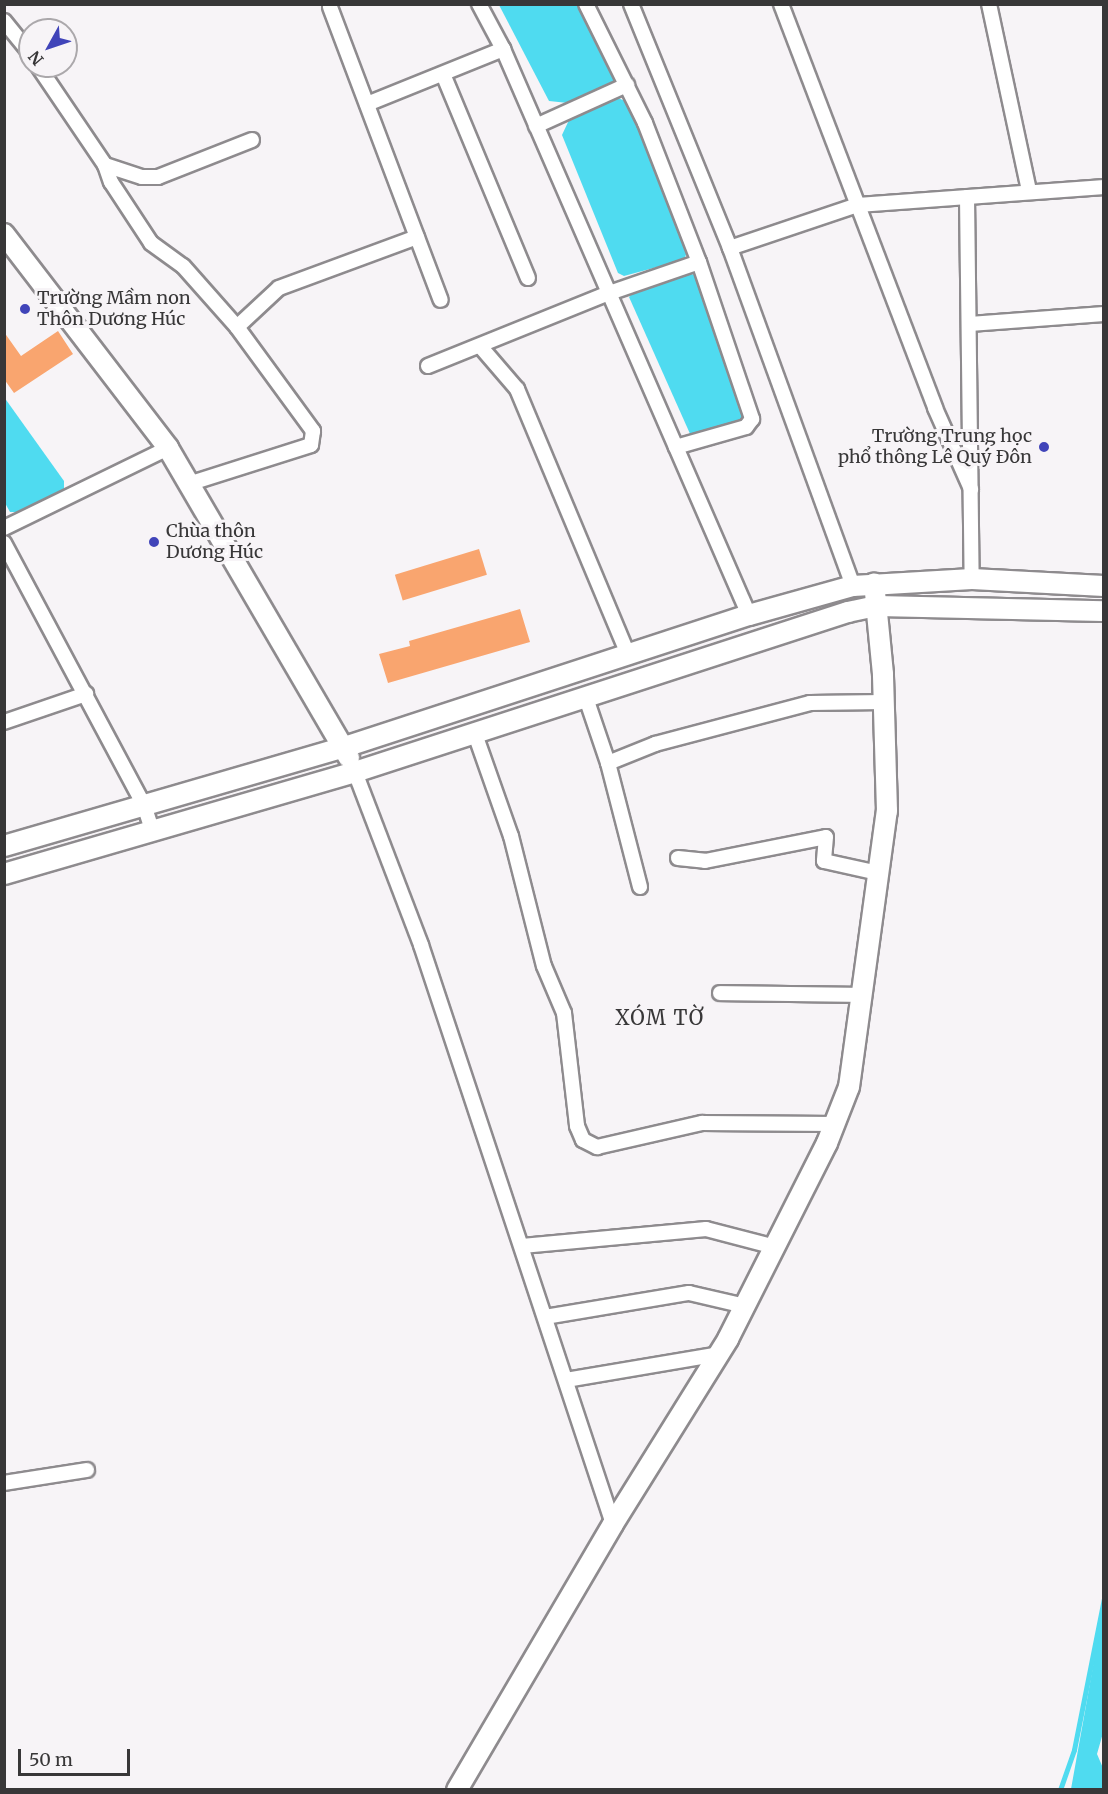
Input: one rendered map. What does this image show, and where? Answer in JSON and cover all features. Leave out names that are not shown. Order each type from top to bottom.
[{"type":"main road","points":[[4,234],[168,448],[191,483],[345,747],[355,772]]},
{"type":"main road","points":[[4,846],[345,747],[749,615],[853,586],[972,579],[1104,586]]},
{"type":"main road","points":[[458,1790],[613,1524],[719,1354],[775,1247],[834,1124],[849,1087],[887,811],[884,702],[874,583]]},
{"type":"main road","points":[[4,874],[355,772],[586,698],[745,643],[877,606],[1104,611]]},
{"type":"street","points":[[479,4],[502,49],[749,615]]},
{"type":"street","points":[[586,4],[627,85],[699,262],[752,419],[746,427],[676,447]]},
{"type":"street","points":[[632,4],[730,248],[853,586]]},
{"type":"street","points":[[781,4],[935,408],[971,489]]},
{"type":"street","points":[[989,4],[1029,190]]},
{"type":"street","points":[[330,7],[441,300]]},
{"type":"street","points":[[4,21],[18,38]]},
{"type":"street","points":[[367,104],[502,49]]},
{"type":"street","points":[[443,74],[528,278]]},
{"type":"street","points":[[46,78],[105,165],[111,182],[151,243],[183,266],[237,327],[300,412],[315,438],[311,445],[291,454],[191,483]]},
{"type":"street","points":[[536,126],[627,85]]},
{"type":"street","points":[[105,165],[142,177],[158,177],[252,140]]},
{"type":"street","points":[[730,248],[858,205],[1029,190],[1104,187]]},
{"type":"street","points":[[967,197],[972,579]]},
{"type":"street","points":[[237,327],[279,288],[417,237]]},
{"type":"street","points":[[428,366],[609,293],[699,262]]},
{"type":"street","points":[[970,324],[1104,314]]},
{"type":"street","points":[[480,345],[518,389],[628,655]]},
{"type":"street","points":[[4,528],[168,448]]},
{"type":"street","points":[[4,543],[144,805],[152,830]]},
{"type":"street","points":[[4,722],[86,694]]},
{"type":"street","points":[[586,698],[608,763],[640,887]]},
{"type":"street","points":[[608,763],[655,744],[810,703],[884,702]]},
{"type":"street","points":[[476,734],[511,836],[544,966],[564,1013],[577,1126],[583,1140],[597,1147],[702,1123],[834,1124]]},
{"type":"street","points":[[355,772],[421,945],[613,1524]]},
{"type":"street","points":[[678,858],[705,861],[826,837],[824,861],[878,873]]},
{"type":"street","points":[[720,993],[860,995]]},
{"type":"street","points":[[522,1246],[706,1229],[775,1247]]},
{"type":"street","points":[[545,1317],[689,1293],[745,1306]]},
{"type":"street","points":[[566,1380],[719,1354]]},
{"type":"street","points":[[4,1482],[87,1470]]},
{"type":"water","points":[[499,5],[581,5],[615,81],[568,103],[549,101]]},
{"type":"water","points":[[618,98],[630,103],[689,250],[683,260],[624,276],[618,273],[562,135],[569,120]]},
{"type":"water","points":[[689,274],[698,275],[745,409],[742,422],[691,436],[629,297],[635,291]]},
{"type":"water","points":[[4,397],[64,481],[64,489],[18,512],[10,512],[5,503]]},
{"type":"water","points":[[1103,1611],[1103,1733],[1097,1754],[1103,1768],[1103,1789],[1071,1789]]},
{"type":"building","points":[[58,331],[73,354],[14,393],[4,379],[4,332],[21,356]]},
{"type":"building","points":[[479,549],[487,575],[403,601],[395,575]]},
{"type":"building","points":[[520,609],[530,642],[388,683],[379,654],[410,646],[409,641]]},
{"type":"waterway","points":[[1060,1790],[1074,1750],[1104,1598]]},
{"type":"place","name":"Trường Mầm non Thôn Dương Húc","points":[[25,309]]},
{"type":"place","name":"Trường Trung học phổ thông Lê Quý Đôn","points":[[1044,447]]},
{"type":"place","name":"Chùa thôn Dương Húc","points":[[154,542]]},
{"type":"district","name":"XÓM TỜ","points":[[660,1017]]}]
